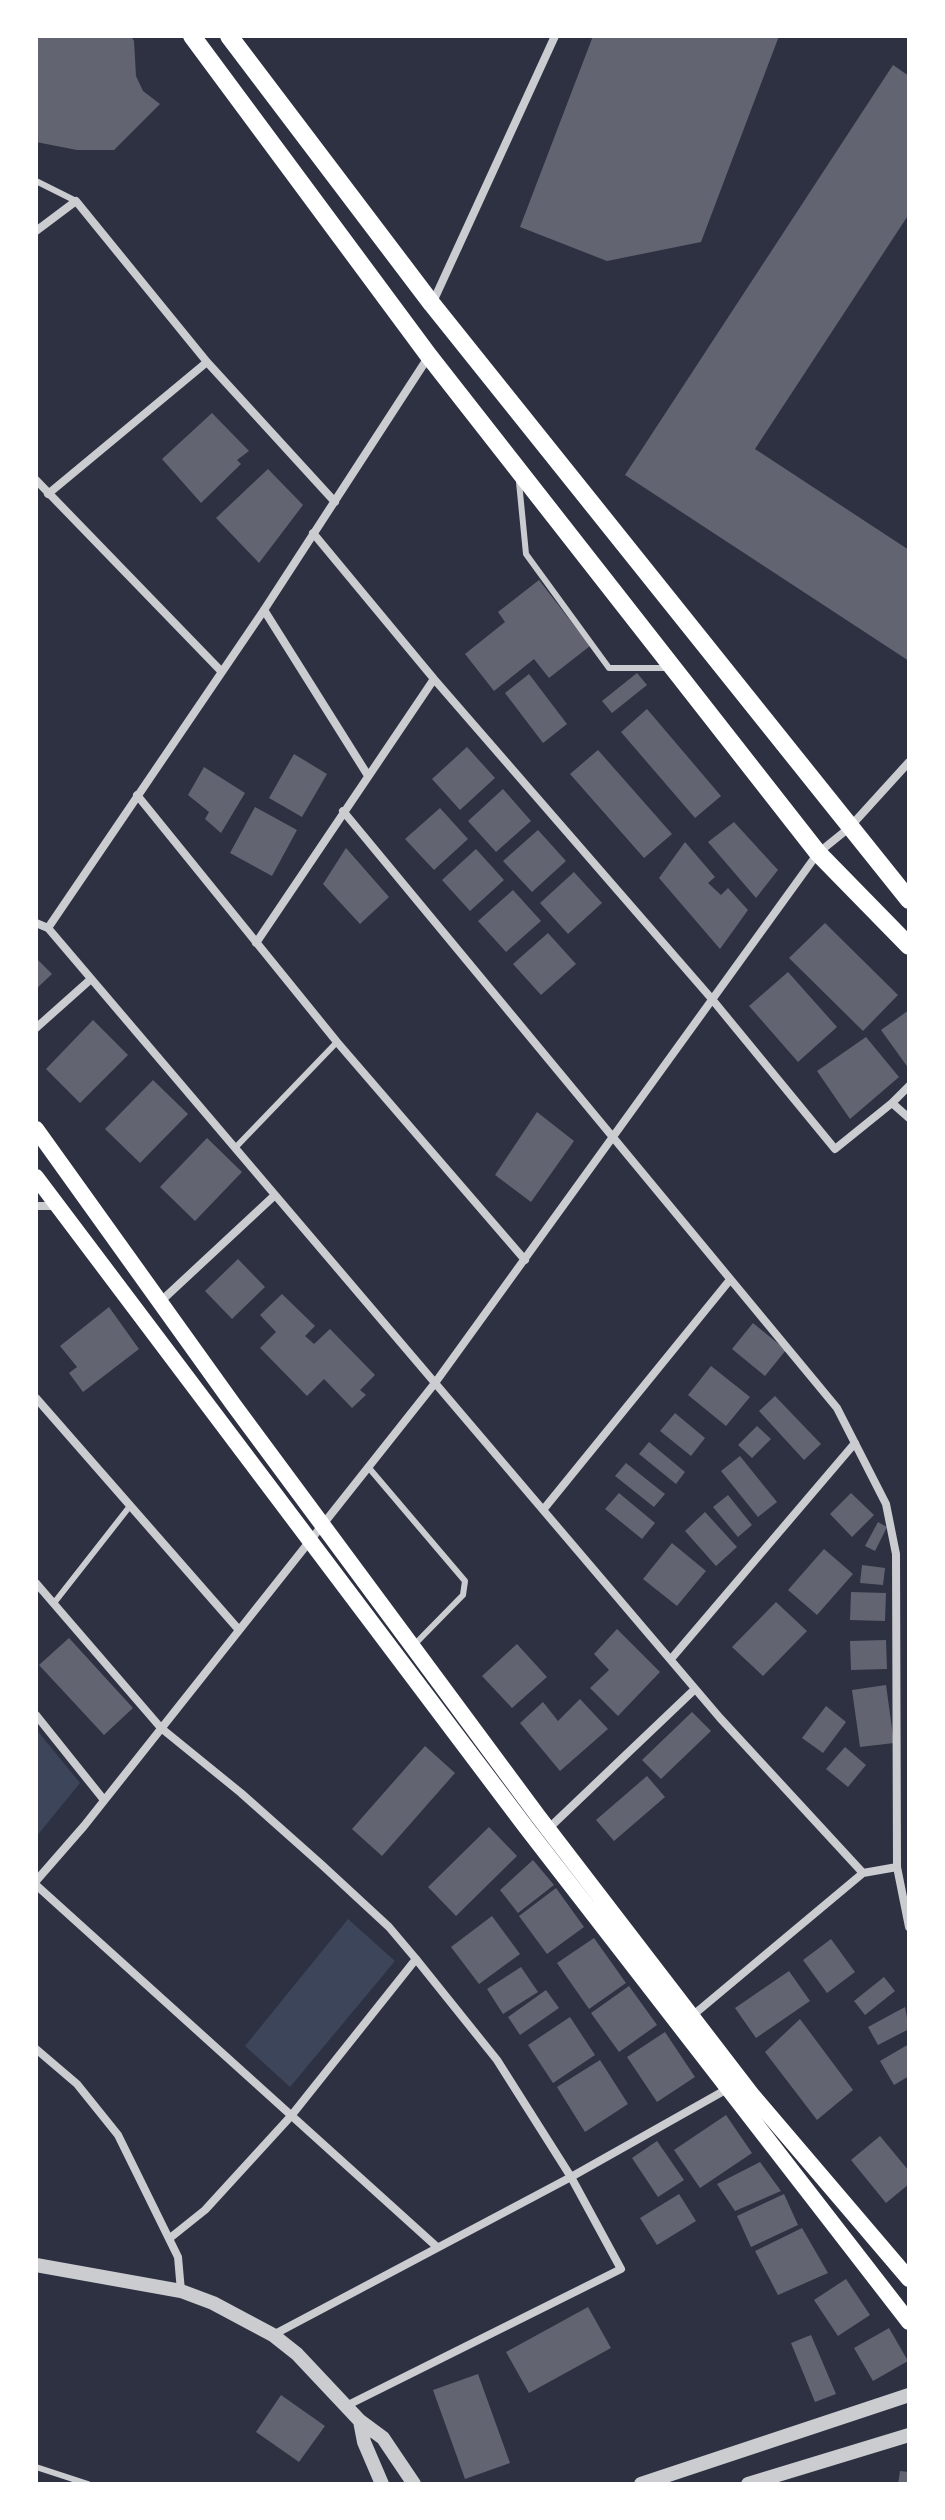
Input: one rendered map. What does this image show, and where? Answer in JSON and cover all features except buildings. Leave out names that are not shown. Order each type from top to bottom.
[{"type":"main road","points":[[192,36],[429,356],[818,853],[909,946]]},
{"type":"main road","points":[[229,36],[432,304],[909,900]]},
{"type":"main road","points":[[36,1129],[548,1829],[753,2096],[909,2279]]},
{"type":"main road","points":[[36,1177],[525,1826],[909,2322]]},
{"type":"street","points":[[432,304],[555,36]]},
{"type":"street","points":[[36,231],[76,201],[207,362],[335,502]]},
{"type":"street","points":[[48,928],[264,610],[429,356]]},
{"type":"street","points":[[48,494],[207,362]]},
{"type":"street","points":[[36,480],[221,671]]},
{"type":"street","points":[[313,533],[434,679],[711,998],[835,1149],[909,1086]]},
{"type":"street","points":[[264,610],[367,774]]},
{"type":"street","points":[[256,943],[367,774],[434,679]]},
{"type":"street","points":[[437,2247],[36,1883],[435,1383],[818,853],[849,828],[909,762]]},
{"type":"street","points":[[137,795],[337,1042],[525,1260]]},
{"type":"street","points":[[343,811],[837,1408],[886,1504],[896,1554],[904,1763],[897,1867],[909,1927]]},
{"type":"street","points":[[36,923],[48,928],[695,1689],[863,1873]]},
{"type":"street","points":[[36,1028],[91,979]]},
{"type":"street","points":[[892,1103],[909,1118]]},
{"type":"street","points":[[160,1302],[275,1195]]},
{"type":"street","points":[[36,1206],[56,1206]]},
{"type":"street","points":[[543,1510],[729,1281]]},
{"type":"street","points":[[36,1398],[239,1630]]},
{"type":"street","points":[[671,1659],[855,1443]]},
{"type":"street","points":[[36,1583],[161,1728],[241,1793],[389,1927],[497,2060],[571,2177],[621,2269],[348,2405]]},
{"type":"street","points":[[548,1829],[695,1689]]},
{"type":"street","points":[[36,1715],[104,1800]]},
{"type":"street","points":[[692,2016],[863,1873],[897,1867]]},
{"type":"street","points":[[170,2238],[205,2210],[291,2116],[416,1959]]},
{"type":"street","points":[[36,2049],[99,2108],[118,2135],[178,2257],[181,2291]]},
{"type":"street","points":[[273,2335],[571,2177],[729,2088]]},
{"type":"street","points":[[36,2265],[181,2291],[213,2303],[273,2335],[348,2405],[360,2421],[383,2438],[414,2484]]},
{"type":"street","points":[[641,2484],[909,2395]]},
{"type":"street","points":[[360,2421],[364,2442],[382,2484]]},
{"type":"street","points":[[748,2484],[909,2435]]},
{"type":"lane","points":[[36,181],[76,201]]},
{"type":"lane","points":[[518,470],[526,554],[609,668],[673,668]]},
{"type":"lane","points":[[235,1148],[337,1042]]},
{"type":"lane","points":[[369,1468],[465,1581],[463,1595],[412,1646]]},
{"type":"lane","points":[[54,1603],[130,1506]]},
{"type":"lane","points":[[36,2467],[88,2484]]},
{"type":"shaded area","points":[[36,1729],[80,1783],[36,1837]]},
{"type":"shaded area","points":[[348,1919],[395,1961],[290,2087],[245,2046]]}]
